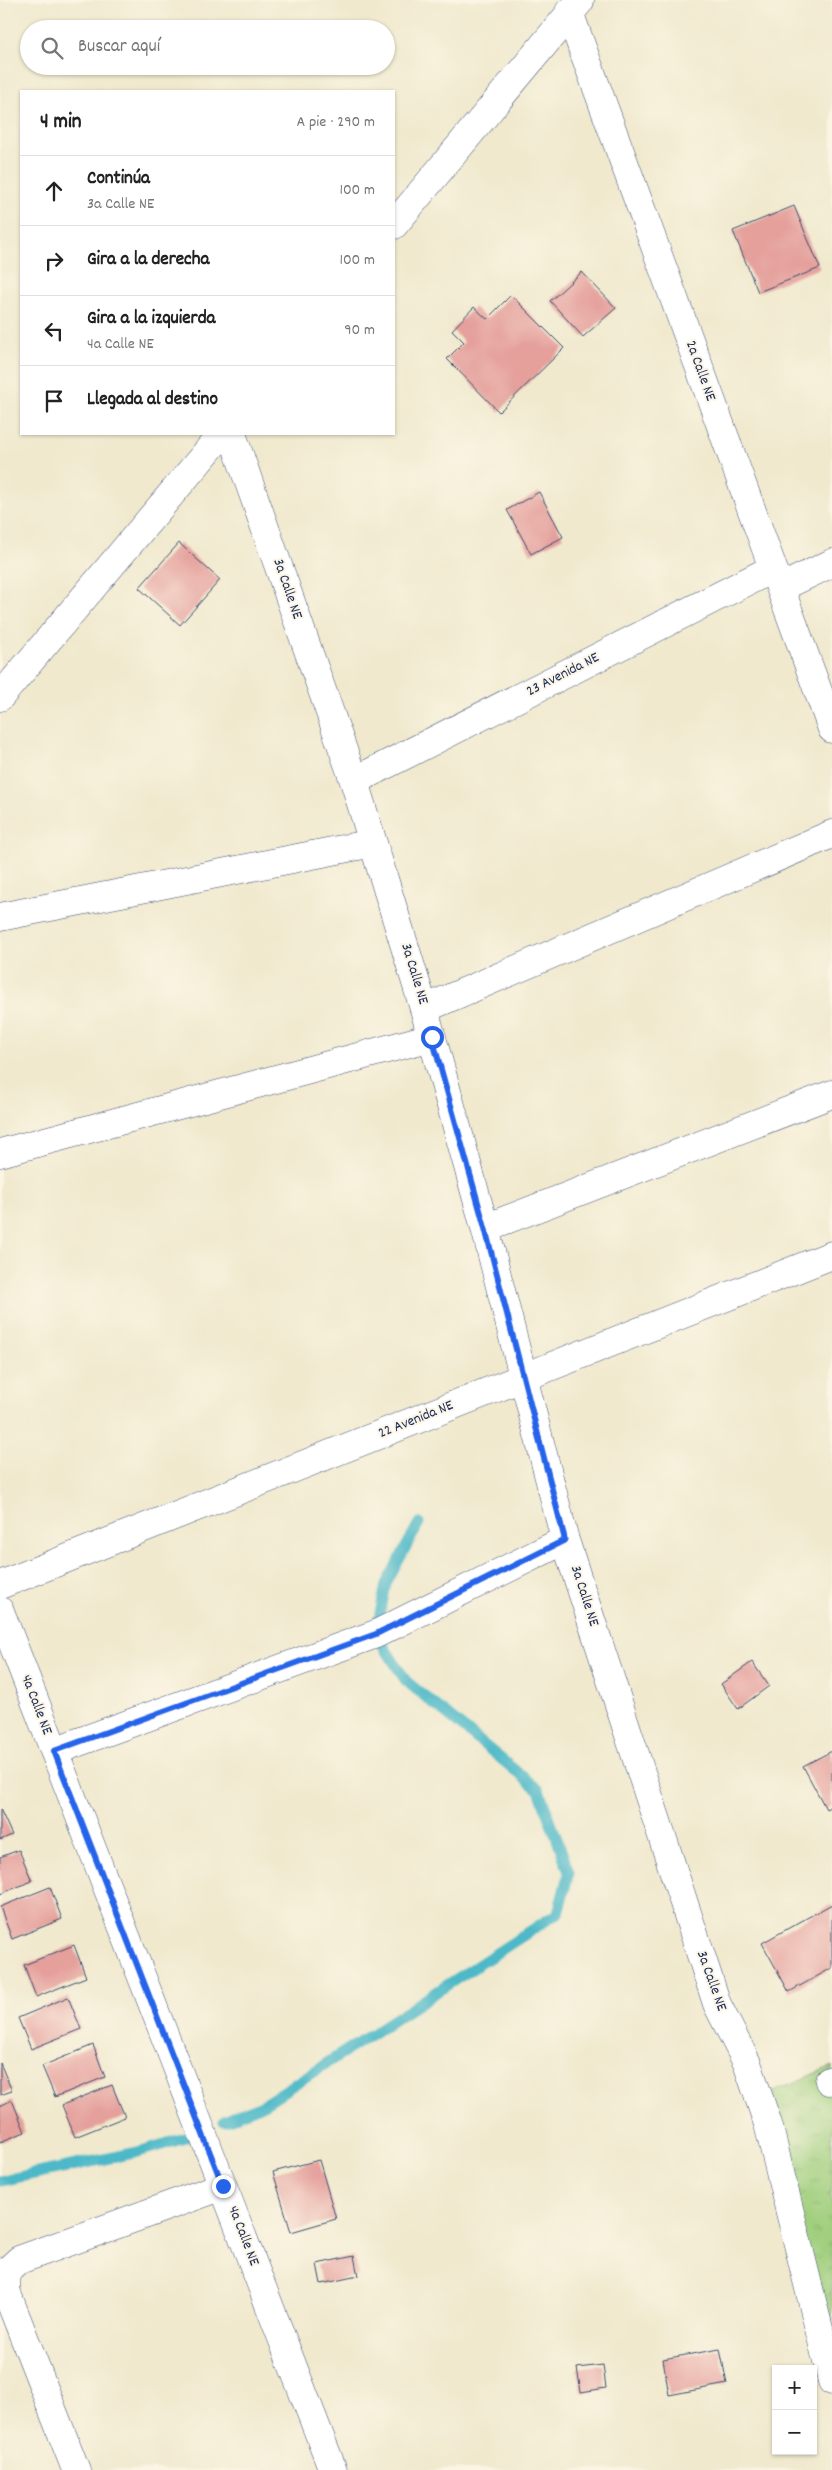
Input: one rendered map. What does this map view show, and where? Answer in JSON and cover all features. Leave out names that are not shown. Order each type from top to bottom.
[{"type":"street","points":[[395,224],[575,6]]},
{"type":"street","name":"2a Calle NE","points":[[575,6],[776,578],[832,729]]},
{"type":"street","points":[[0,697],[221,435]]},
{"type":"street","name":"3a Calle NE","points":[[232,435],[354,781],[424,1009],[485,1228],[565,1540],[717,2004],[747,2063],[768,2124],[824,2320],[832,2381]]},
{"type":"street","name":"23 Avenida NE","points":[[354,781],[776,578],[832,563]]},
{"type":"street","points":[[424,1009],[832,834]]},
{"type":"street","points":[[0,917],[373,843]]},
{"type":"street","points":[[0,1153],[432,1037]]},
{"type":"street","points":[[485,1228],[832,1094]]},
{"type":"street","name":"22 Avenida NE","points":[[0,1585],[832,1255]]},
{"type":"street","points":[[54,1751],[376,1634],[565,1540]]},
{"type":"street","name":"4a Calle NE","points":[[0,1611],[333,2470]]},
{"type":"street","points":[[76,2470],[6,2291],[6,2272],[19,2260],[223,2186]]},
{"type":"green space","points":[[832,2066],[832,2365],[755,2099]]},
{"type":"building","points":[[794,206],[820,268],[758,292],[733,231]]},
{"type":"building","points":[[582,272],[616,308],[583,337],[550,301]]},
{"type":"building","points":[[511,295],[564,348],[499,412],[447,359],[464,342],[452,330],[474,307],[487,319]]},
{"type":"building","points":[[539,492],[563,537],[531,554],[507,510]]},
{"type":"building","points":[[179,543],[220,580],[180,625],[139,588]]},
{"type":"building","points":[[752,1662],[769,1686],[738,1709],[721,1684]]},
{"type":"building","points":[[832,1751],[832,1806],[826,1809],[803,1766]]},
{"type":"building","points":[[0,1809],[12,1835],[0,1840]]},
{"type":"building","points":[[19,1850],[32,1881],[0,1894],[0,1857]]},
{"type":"building","points":[[50,1887],[62,1919],[12,1939],[0,1907]]},
{"type":"building","points":[[832,1904],[832,1968],[789,1992],[762,1943]]},
{"type":"building","points":[[74,1945],[86,1977],[36,1997],[24,1965]]},
{"type":"building","points":[[68,1997],[81,2029],[31,2049],[18,2018]]},
{"type":"building","points":[[93,2045],[105,2077],[55,2097],[42,2066]]},
{"type":"building","points":[[0,2063],[12,2091],[0,2095]]},
{"type":"building","points":[[112,2085],[125,2117],[75,2137],[62,2105]]},
{"type":"building","points":[[12,2100],[25,2132],[0,2142],[0,2106]]},
{"type":"building","points":[[319,2160],[336,2219],[291,2232],[273,2172]]},
{"type":"building","points":[[354,2256],[358,2276],[321,2284],[317,2264]]},
{"type":"building","points":[[720,2349],[727,2384],[669,2395],[663,2359]]},
{"type":"building","points":[[603,2365],[606,2388],[581,2392],[577,2368]]},
{"type":"waterway","points":[[224,2121],[264,2104],[558,1913],[569,1872],[539,1790],[406,1681],[376,1634],[386,1584],[419,1523]]},
{"type":"waterway","points":[[0,2181],[138,2152],[185,2138]]},
{"type":"route","points":[[223,2186],[54,1751],[376,1634],[565,1540],[485,1228],[432,1037]]}]
